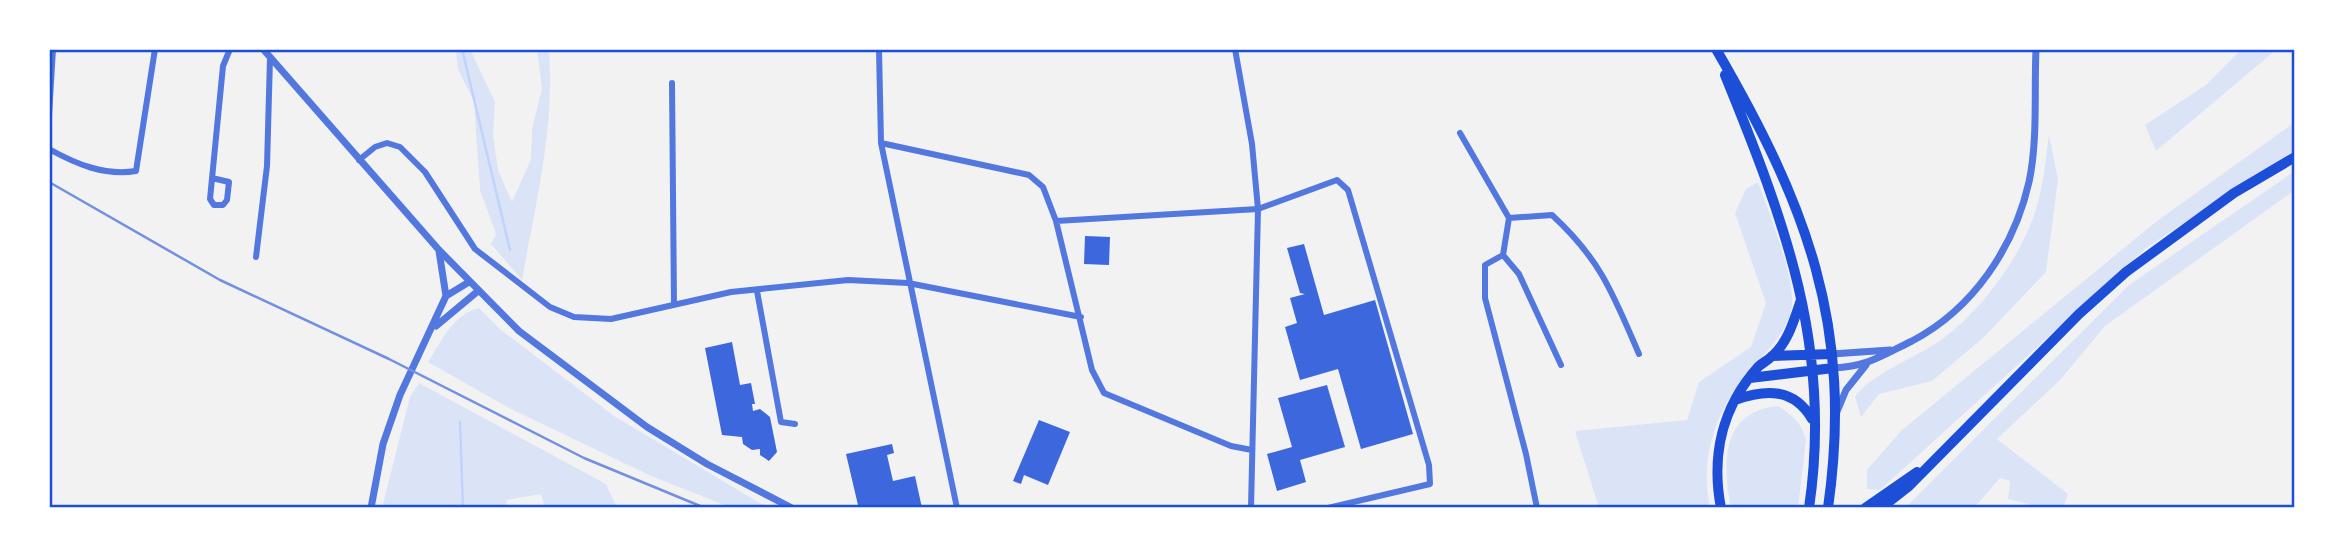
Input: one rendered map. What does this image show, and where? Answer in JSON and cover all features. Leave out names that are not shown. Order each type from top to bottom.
[{"type":"main road","points":[[1715,49],[1771,187],[1802,298],[1810,354],[1814,422],[1809,508]]},
{"type":"main road","points":[[1715,49],[1792,193],[1826,305],[1835,414],[1829,505]]},
{"type":"main road","points":[[1881,508],[1890,504],[2126,272],[2234,193],[2295,156]]},
{"type":"main road","points":[[1721,508],[1717,485],[1718,441],[1735,400],[1760,365],[1772,356],[1789,332],[1802,298]]},
{"type":"main road","points":[[1772,356],[1832,354]]},
{"type":"main road","points":[[1750,378],[1833,368]]},
{"type":"main road","points":[[1735,400],[1766,391],[1781,392],[1805,407],[1814,422]]},
{"type":"main road","points":[[1865,508],[1923,469]]},
{"type":"street","points":[[49,116],[53,49]]},
{"type":"street","points":[[49,149],[79,166],[122,173],[136,171],[155,49]]},
{"type":"street","points":[[212,178],[229,182],[227,200],[223,205],[214,205],[210,199],[212,178],[223,66],[230,49]]},
{"type":"street","points":[[263,49],[439,250],[519,331],[647,427],[707,464],[792,508]]},
{"type":"street","points":[[879,49],[881,143],[908,283],[957,508]]},
{"type":"street","points":[[1235,49],[1252,144],[1258,209],[1251,508]]},
{"type":"street","points":[[1833,368],[1866,365],[1895,350],[1930,331],[1977,290],[2017,225],[2029,180],[2036,49]]},
{"type":"street","points":[[256,257],[267,166],[270,58]]},
{"type":"street","points":[[672,83],[674,305]]},
{"type":"street","points":[[1460,133],[1509,218],[1503,255],[1519,274],[1561,365]]},
{"type":"street","points":[[359,160],[375,147],[387,143],[400,147],[425,172],[475,248],[550,307],[574,317],[594,320],[731,292],[848,280],[908,283],[1081,317]]},
{"type":"street","points":[[881,143],[1029,175],[1043,187],[1056,222],[1092,370],[1104,393],[1231,446],[1252,450]]},
{"type":"street","points":[[1056,222],[1258,209],[1337,180],[1348,190],[1429,464],[1430,484],[1328,508]]},
{"type":"street","points":[[1509,218],[1552,215],[1582,242],[1607,281],[1639,354]]},
{"type":"street","points":[[371,508],[383,444],[400,395],[446,296],[439,250]]},
{"type":"street","points":[[1503,255],[1485,265],[1485,298],[1526,454],[1537,508]]},
{"type":"street","points":[[446,296],[469,282]]},
{"type":"street","points":[[432,330],[478,290]]},
{"type":"street","points":[[757,291],[781,422],[795,424]]},
{"type":"street","points":[[1832,354],[1895,350]]},
{"type":"street","points":[[1835,414],[1846,390],[1866,365]]},
{"type":"shaded area","points":[[456,49],[470,49],[495,102],[493,135],[498,170],[512,202],[531,159],[532,129],[542,89],[537,49],[549,49],[547,136],[522,280],[491,244],[496,234],[480,190],[474,102],[458,69]]},
{"type":"shaded area","points":[[2242,49],[2277,49],[2156,151],[2145,125],[2206,85]]},
{"type":"shaded area","points":[[2295,122],[2295,150],[2146,248],[1880,490],[1867,489],[1867,470],[1902,430],[2157,221]]},
{"type":"shaded area","points":[[2049,135],[2058,179],[2046,272],[1983,338],[1932,381],[1879,394],[1861,417],[1855,396],[1863,388],[1882,373],[1935,344],[1952,331],[1986,298],[2001,278],[2034,215],[2043,179]]},
{"type":"shaded area","points":[[2295,171],[2295,190],[2105,326],[2061,379],[1997,439],[2068,494],[2063,508],[2045,508],[2008,499],[2010,481],[2000,478],[1974,508],[1905,508],[2129,285]]},
{"type":"shaded area","points":[[1758,182],[1787,269],[1792,308],[1783,330],[1744,377],[1717,423],[1708,455],[1707,490],[1710,508],[1599,508],[1575,431],[1687,420],[1699,382],[1751,347],[1766,303],[1735,213],[1746,189]]},
{"type":"shaded area","points":[[479,308],[500,329],[614,416],[768,508],[732,508],[651,476],[509,408],[428,362],[455,322]]},
{"type":"shaded area","points":[[419,383],[606,484],[617,508],[545,508],[541,494],[507,500],[506,508],[382,508],[410,397]]},
{"type":"shaded area","points":[[1778,406],[1796,420],[1806,440],[1798,508],[1731,508],[1727,474],[1730,442],[1745,418],[1759,410]]},
{"type":"building","points":[[1085,236],[1110,237],[1109,265],[1084,264]]},
{"type":"building","points":[[1304,244],[1324,315],[1375,300],[1413,434],[1361,449],[1338,369],[1300,380],[1285,327],[1297,323],[1290,298],[1305,294],[1300,293],[1287,248]]},
{"type":"building","points":[[732,342],[740,385],[751,383],[755,404],[752,404],[753,411],[760,409],[770,417],[777,452],[769,461],[760,455],[760,449],[752,450],[743,444],[742,437],[722,435],[705,348]]},
{"type":"building","points":[[1327,385],[1345,447],[1300,460],[1306,482],[1277,491],[1267,454],[1292,447],[1278,398]]},
{"type":"building","points":[[1039,420],[1070,432],[1048,485],[1024,475],[1021,484],[1013,481]]},
{"type":"building","points":[[892,444],[894,453],[887,455],[893,481],[915,476],[922,508],[896,508],[896,505],[862,508],[858,505],[846,454]]},
{"type":"waterway","points":[[462,49],[510,250]]},
{"type":"waterway","points":[[460,422],[463,508]]},
{"type":"railway","points":[[49,182],[220,280],[389,359],[584,458],[705,508]]}]
